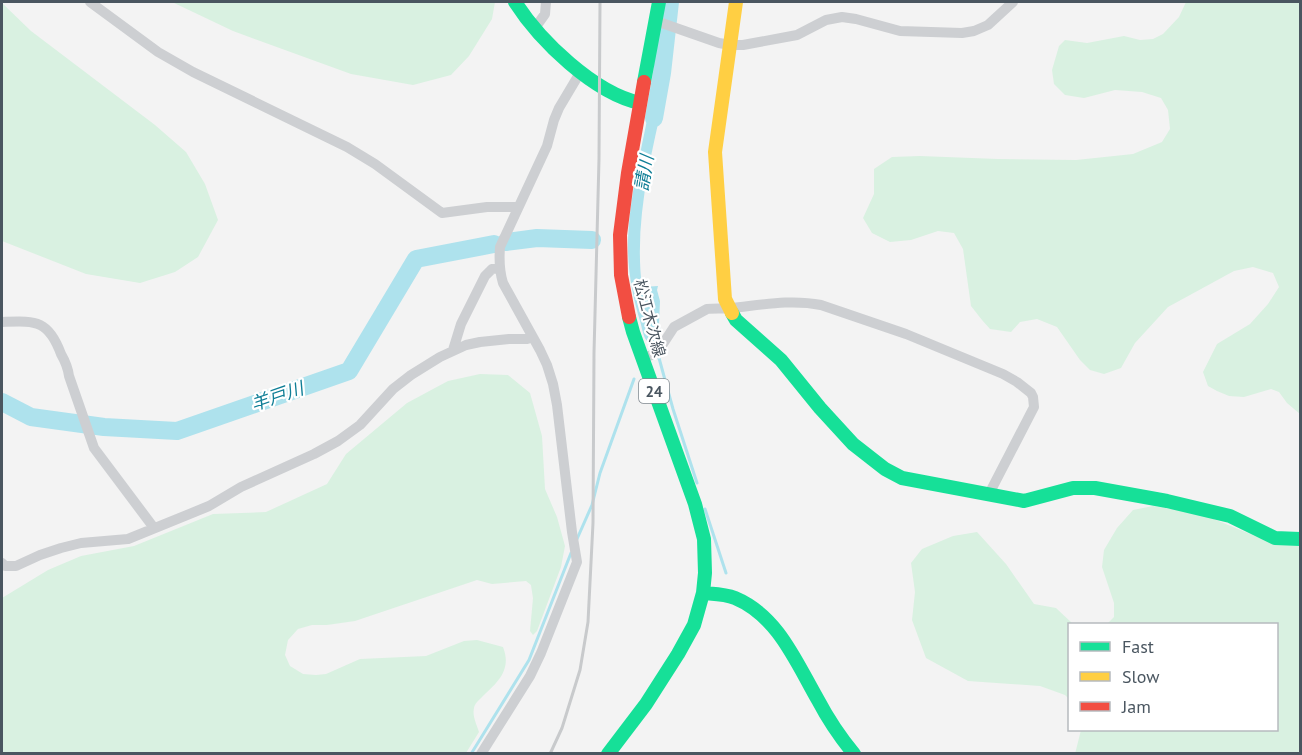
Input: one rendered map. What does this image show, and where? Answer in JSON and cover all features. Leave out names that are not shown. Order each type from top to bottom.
[{"type":"street","points":[[90,2],[158,52],[193,72],[347,147],[375,164],[442,213],[487,207],[518,207]]},
{"type":"street","points":[[515,2],[526,19],[557,51],[581,71],[614,95],[640,103]]},
{"type":"street","points":[[535,28],[544,14],[546,2]]},
{"type":"street","name":"松江木次線","points":[[608,753],[646,704],[694,626],[703,593],[705,573],[704,539],[695,504],[642,358],[626,306],[622,280],[620,254],[624,200],[640,103],[659,22],[659,2]]},
{"type":"street","points":[[736,2],[716,152],[725,299],[736,320],[781,360],[853,444],[885,469],[902,478],[1024,501],[1073,488],[1095,488],[1167,501],[1230,516],[1275,538],[1300,539]]},
{"type":"street","points":[[659,22],[719,44],[730,45],[797,35],[826,20],[842,17],[900,31],[962,33],[988,25],[1013,2]]},
{"type":"street","points":[[481,753],[530,676],[577,562],[555,395],[547,365],[503,283],[500,247],[547,146],[559,108],[581,71]]},
{"type":"street","points":[[453,350],[461,324],[485,276],[492,269],[500,268]]},
{"type":"street","points":[[642,358],[659,350],[674,327],[707,309],[799,302],[821,305],[906,334],[1003,375],[1022,386],[1033,397],[1034,407],[989,494]]},
{"type":"street","points":[[2,322],[37,323],[46,328],[56,340],[94,448],[154,528]]},
{"type":"street","points":[[2,563],[5,566],[16,566],[40,555],[81,543],[128,538],[209,506],[241,487],[338,441],[360,425],[393,389],[411,375],[453,350],[480,342],[533,337]]},
{"type":"street","points":[[703,593],[737,598],[769,621],[789,646],[834,727],[854,753]]},
{"type":"green space","points":[[172,2],[495,2],[492,19],[469,56],[451,75],[413,85],[351,74],[233,31]]},
{"type":"green space","points":[[1186,2],[1300,2],[1300,414],[1287,403],[1279,392],[1271,389],[1244,397],[1229,396],[1217,391],[1208,386],[1203,372],[1217,344],[1250,324],[1268,304],[1279,287],[1273,273],[1253,267],[1234,271],[1168,307],[1135,343],[1121,368],[1104,374],[1090,370],[1080,360],[1057,327],[1037,319],[1020,322],[1011,332],[990,329],[971,306],[963,249],[954,233],[938,231],[911,240],[890,242],[872,233],[863,218],[874,194],[874,169],[892,157],[1076,160],[1133,154],[1162,142],[1170,129],[1168,110],[1161,98],[1142,92],[1115,90],[1084,98],[1065,95],[1054,84],[1052,70],[1059,46],[1065,40],[1087,43],[1124,36],[1140,40],[1153,39],[1163,34],[1179,17]]},
{"type":"green space","points":[[2,3],[31,31],[155,125],[186,152],[205,184],[218,220],[198,257],[175,272],[140,283],[86,274],[2,241]]},
{"type":"green space","points":[[480,374],[508,375],[530,393],[542,436],[545,489],[557,517],[565,546],[561,567],[537,631],[533,635],[530,631],[533,598],[531,585],[526,581],[492,584],[477,580],[355,621],[312,625],[298,629],[288,640],[285,655],[290,666],[303,674],[316,675],[326,674],[360,659],[426,656],[464,641],[477,640],[503,647],[505,669],[498,681],[475,705],[474,714],[479,732],[466,753],[2,753],[2,598],[48,570],[81,556],[134,546],[213,514],[266,512],[327,484],[346,454],[407,403],[448,381]]},
{"type":"green space","points":[[1153,506],[1199,513],[1260,538],[1300,546],[1300,753],[1075,754],[1081,731],[1278,731],[1278,623],[1108,623],[1114,617],[1114,603],[1102,567],[1104,550],[1117,528],[1133,510]]},
{"type":"green space","points":[[977,532],[1006,564],[1034,604],[1056,608],[1072,623],[1068,623],[1068,698],[1040,686],[968,681],[926,658],[912,620],[915,592],[911,563],[922,549],[953,536]]},
{"type":"water","points":[[652,95],[664,97],[645,192],[640,263],[642,287],[658,286],[661,330],[655,345],[648,342],[643,332],[631,285],[628,248],[633,191]]},
{"type":"waterway","name":"請川","points":[[654,118],[670,2]]},
{"type":"waterway","name":"羊戸川","points":[[506,242],[537,238],[592,240]]},
{"type":"waterway","name":"羊戸川","points":[[2,402],[31,417],[104,427],[177,431],[349,371],[416,259],[494,244]]},
{"type":"waterway","points":[[659,358],[697,483]]},
{"type":"waterway","name":"請川","points":[[577,539],[592,505],[600,473],[634,379]]},
{"type":"waterway","points":[[705,509],[726,573]]},
{"type":"waterway","points":[[471,754],[529,660],[571,553]]},
{"type":"railway","points":[[550,754],[562,728],[580,670],[588,622],[593,523],[600,2]]},
{"type":"traffic: fast","points":[[515,2],[553,48],[587,77],[622,97],[640,103]]},
{"type":"traffic: fast","points":[[644,82],[659,2]]},
{"type":"traffic: fast","points":[[732,313],[736,320],[781,360],[853,444],[885,469],[902,478],[1024,501],[1073,488],[1095,488],[1167,501],[1230,516],[1275,538],[1300,539]]},
{"type":"traffic: fast","points":[[608,754],[646,704],[694,625],[703,593],[705,573],[704,539],[695,504],[629,317]]},
{"type":"traffic: fast","points":[[703,593],[735,598],[763,616],[784,642],[830,721],[854,754]]},
{"type":"traffic: slow","points":[[732,313],[725,299],[715,152],[736,2]]},
{"type":"traffic: jam","points":[[629,317],[621,275],[620,235],[644,82]]}]
